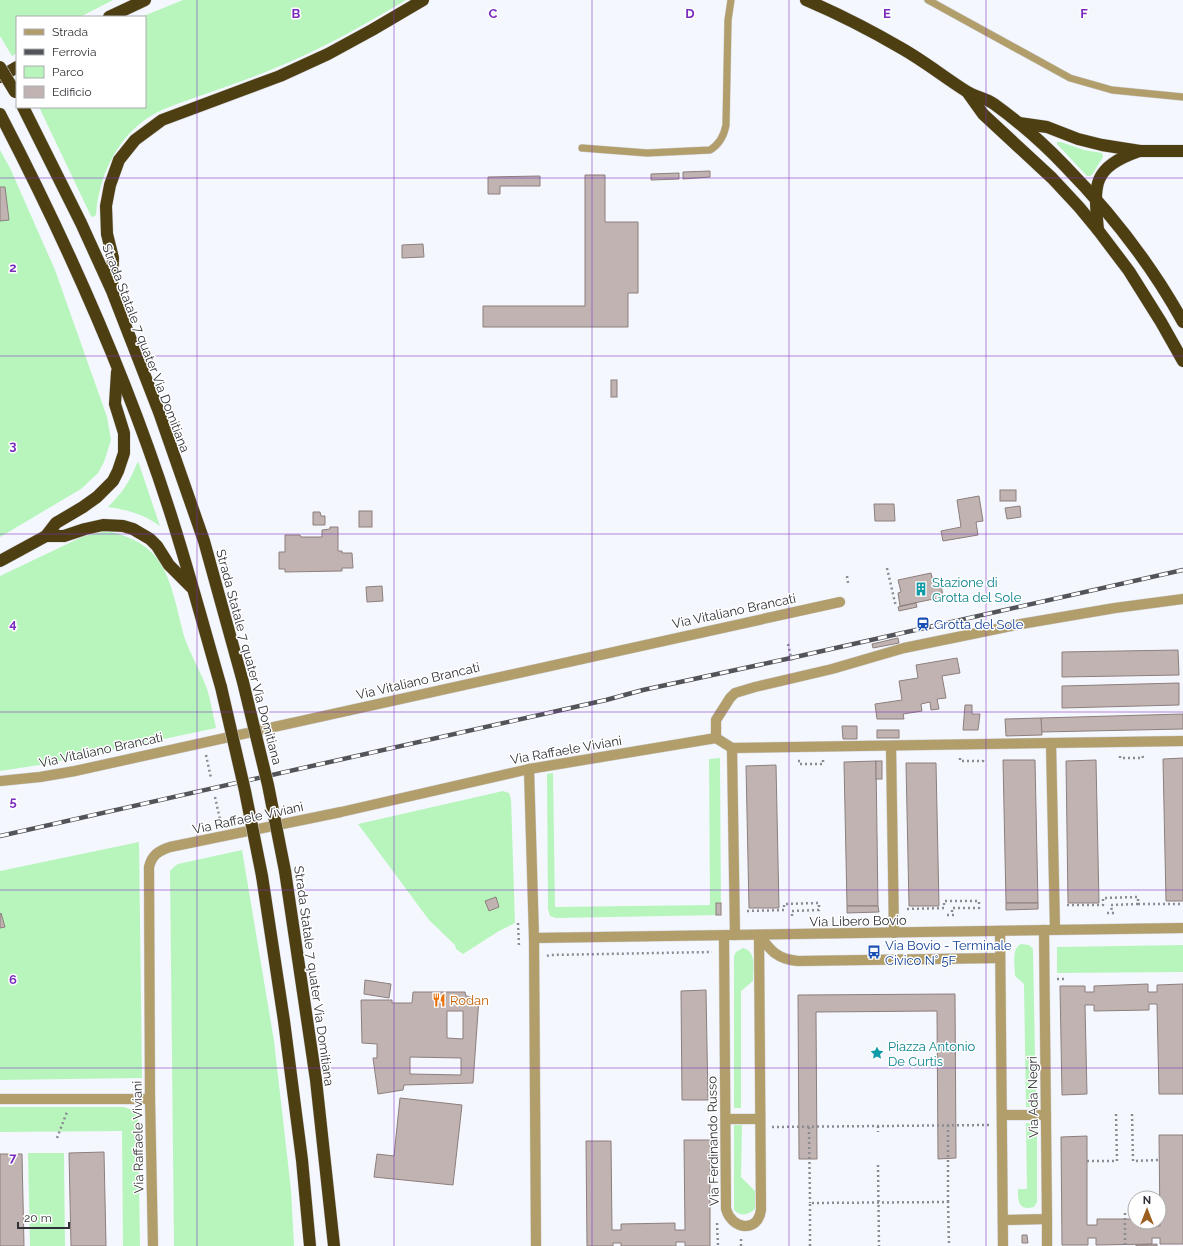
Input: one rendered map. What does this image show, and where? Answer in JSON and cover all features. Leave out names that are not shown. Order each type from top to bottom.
[{"type":"highway","points":[[111,16],[145,0]]},
{"type":"highway","points":[[112,291],[113,258],[107,234],[106,206],[110,185],[119,160],[136,140],[162,120],[280,76],[328,54],[423,0]]},
{"type":"highway","points":[[806,0],[860,24],[902,48],[968,92],[993,103],[1019,123],[1047,148],[1095,197],[1123,230],[1151,269],[1183,322]]},
{"type":"highway","points":[[0,67],[16,93]]},
{"type":"highway","points":[[0,77],[16,68]]},
{"type":"highway","points":[[968,92],[983,114],[1052,178],[1098,230],[1129,271],[1161,322],[1183,361]]},
{"type":"highway","name":"Strada Statale 7 quater Via Domitiana","points":[[24,108],[81,223],[112,291],[159,412],[204,542],[243,682],[268,785],[285,871],[316,1080],[334,1246]]},
{"type":"highway","points":[[0,114],[62,237],[90,300],[132,406],[169,508],[221,687],[242,776],[262,876],[284,1021],[300,1145],[310,1246]]},
{"type":"highway","points":[[1019,123],[1047,127],[1078,139],[1102,145],[1140,151],[1183,151]]},
{"type":"highway","points":[[1098,230],[1095,197],[1096,187],[1102,173],[1116,160],[1140,151]]},
{"type":"highway","points":[[0,561],[46,536],[56,523],[97,497],[113,481],[124,452],[124,433],[115,404],[117,368]]},
{"type":"highway","points":[[46,536],[64,536],[103,525],[123,526],[133,529],[157,546],[169,565],[193,589]]},
{"type":"street","points":[[1183,599],[1115,608],[1013,626],[904,648],[832,669],[735,693],[730,698],[716,720],[716,738],[732,748],[1183,741]]},
{"type":"street","name":"Via Vitaliano Brancati","points":[[0,781],[40,777],[75,771],[840,602]]},
{"type":"street","name":"Via Raffaele Viviani","points":[[152,1246],[149,867],[155,854],[170,847],[341,812],[529,769],[716,738]]},
{"type":"street","points":[[1051,743],[1055,930]]},
{"type":"street","points":[[891,746],[894,933]]},
{"type":"street","name":"Via Ferdinando Russo","points":[[732,748],[726,1209],[731,1220],[741,1226],[754,1224],[761,1216],[759,935]]},
{"type":"street","points":[[529,769],[534,938],[536,1246]]},
{"type":"street","name":"Via Libero Bovio","points":[[534,938],[1183,928]]},
{"type":"street","name":"Via Ada Negri","points":[[1044,930],[1047,1246]]},
{"type":"street","points":[[1000,931],[1003,1246]]},
{"type":"street","points":[[759,935],[769,948],[778,956],[789,960],[798,961],[1000,958]]},
{"type":"street","points":[[0,1099],[150,1099]]},
{"type":"street","points":[[1002,1120],[1046,1115]]},
{"type":"street","points":[[726,1119],[760,1123]]},
{"type":"street","points":[[1003,1220],[1047,1220]]},
{"type":"lane","points":[[582,148],[647,153],[710,150],[716,146],[721,140],[726,125],[728,20],[732,0]]},
{"type":"lane","points":[[928,0],[1070,78],[1112,90],[1183,97]]},
{"type":"path","points":[[887,568],[896,607]]},
{"type":"path","points":[[847,576],[848,583]]},
{"type":"path","points":[[788,644],[792,662]]},
{"type":"path","points":[[205,752],[211,778]]},
{"type":"path","points":[[1120,754],[1120,758],[1143,758],[1142,753],[1149,753]]},
{"type":"path","points":[[953,757],[960,757],[960,761],[983,761],[983,756],[990,756]]},
{"type":"path","points":[[793,761],[800,761],[800,764],[823,764],[823,760],[830,760]]},
{"type":"path","points":[[215,797],[221,824]]},
{"type":"path","points":[[1064,906],[1103,905],[1103,898],[1138,898],[1138,904]]},
{"type":"path","points":[[904,909],[944,908],[944,902],[979,901],[979,908],[952,908],[952,915]]},
{"type":"path","points":[[744,911],[784,910],[784,904],[819,903],[819,910],[792,911],[792,918]]},
{"type":"path","points":[[1112,913],[1111,905],[1183,904]]},
{"type":"path","points":[[1107,913],[1116,913]]},
{"type":"path","points":[[947,916],[956,915]]},
{"type":"path","points":[[518,923],[519,946]]},
{"type":"path","points":[[545,958],[550,955],[696,952],[711,952],[714,955]]},
{"type":"path","points":[[1055,980],[1065,979]]},
{"type":"path","points":[[57,1138],[72,1099]]},
{"type":"path","points":[[1087,1161],[1116,1161],[1116,1114]]},
{"type":"path","points":[[1132,1114],[1133,1160],[1160,1160]]},
{"type":"path","points":[[760,1123],[809,1126],[878,1126],[948,1125],[1002,1120]]},
{"type":"path","points":[[948,1125],[949,1246]]},
{"type":"path","points":[[809,1126],[810,1246]]},
{"type":"path","points":[[878,1126],[878,1132]]},
{"type":"path","points":[[878,1165],[879,1246]]},
{"type":"path","points":[[810,1203],[948,1202]]},
{"type":"path","points":[[1125,1213],[1125,1246]]},
{"type":"path","points":[[717,1222],[718,1246]]},
{"type":"green space","points":[[0,0],[113,0],[82,16],[16,16],[16,54],[12,56],[0,36]]},
{"type":"green space","points":[[183,0],[406,0],[356,29],[304,56],[259,75],[170,107],[149,117],[127,136],[111,160],[101,186],[96,215],[93,217],[91,216],[39,108],[146,108],[146,16],[143,16]]},
{"type":"green space","points":[[1057,142],[1084,150],[1102,153],[1103,157],[1092,175],[1087,176],[1057,144]]},
{"type":"green space","points":[[0,150],[10,168],[55,270],[107,417],[111,440],[104,462],[98,473],[81,489],[0,537]]},
{"type":"green space","points":[[138,461],[160,526],[148,518],[135,513],[108,507],[126,486]]},
{"type":"green space","points":[[107,531],[120,534],[145,546],[155,556],[166,574],[174,596],[185,639],[207,689],[216,728],[46,764],[0,771],[0,576],[84,536]]},
{"type":"green space","points":[[720,758],[721,915],[556,918],[550,916],[548,909],[547,774],[553,773],[555,907],[710,905],[709,759]]},
{"type":"green space","points":[[503,791],[509,793],[511,799],[515,923],[499,931],[463,954],[456,949],[455,945],[429,920],[358,824]]},
{"type":"green space","points":[[139,842],[142,1078],[0,1080],[0,871]]},
{"type":"green space","points":[[242,850],[274,1041],[291,1190],[294,1246],[174,1246],[170,871],[178,864]]},
{"type":"green space","points":[[1021,944],[1029,945],[1033,949],[1036,1107],[1026,1107],[1024,984],[1015,976],[1014,962],[1016,950]]},
{"type":"green space","points":[[1183,945],[1183,972],[1057,973],[1057,947]]},
{"type":"green space","points":[[743,948],[750,953],[754,966],[753,981],[741,991],[741,1108],[734,1108],[734,956],[736,952]]},
{"type":"green space","points":[[0,1107],[124,1107],[135,1113],[138,1116],[140,1246],[123,1246],[122,1131],[0,1132]]},
{"type":"green space","points":[[1026,1123],[1037,1123],[1037,1202],[1034,1207],[1029,1208],[1025,1208],[1020,1204],[1018,1193],[1018,1189],[1027,1189]]},
{"type":"green space","points":[[734,1125],[742,1125],[741,1177],[755,1191],[755,1209],[750,1213],[744,1214],[739,1214],[734,1210]]},
{"type":"green space","points":[[28,1153],[64,1153],[65,1246],[30,1246]]},
{"type":"building","points":[[710,171],[710,177],[683,179],[683,172]]},
{"type":"building","points":[[679,173],[679,179],[651,180],[651,174]]},
{"type":"building","points":[[585,175],[605,175],[605,222],[638,222],[638,293],[628,293],[628,327],[483,327],[483,306],[585,306]]},
{"type":"building","points":[[540,176],[540,186],[500,186],[500,194],[488,194],[488,177]]},
{"type":"building","points":[[0,187],[5,187],[9,220],[0,221]]},
{"type":"building","points":[[423,244],[424,257],[402,258],[402,245]]},
{"type":"building","points":[[611,380],[617,380],[617,397],[611,397]]},
{"type":"building","points":[[1000,490],[1016,490],[1016,501],[1000,501]]},
{"type":"building","points":[[979,496],[983,521],[976,522],[978,535],[943,541],[941,531],[961,527],[957,500]]},
{"type":"building","points":[[874,504],[894,504],[895,521],[875,521]]},
{"type":"building","points":[[1020,506],[1021,517],[1007,519],[1005,508]]},
{"type":"building","points":[[359,511],[372,511],[372,527],[359,527]]},
{"type":"building","points":[[313,512],[320,512],[321,516],[325,516],[325,525],[313,525]]},
{"type":"building","points":[[330,527],[338,527],[338,551],[342,551],[342,553],[352,553],[353,568],[342,568],[342,571],[285,572],[285,569],[279,569],[279,552],[285,552],[285,535],[322,537],[322,530],[330,529]]},
{"type":"building","name":"Stazione di Grotta del Sole","points":[[931,573],[934,585],[941,584],[943,597],[900,606],[898,593],[901,592],[898,580]]},
{"type":"building","points":[[382,586],[383,601],[367,602],[366,587]]},
{"type":"building","points":[[916,603],[917,607],[899,611],[898,607]]},
{"type":"building","points":[[898,638],[899,643],[873,648],[872,644]]},
{"type":"building","points":[[1178,650],[1179,675],[1062,677],[1062,652]]},
{"type":"building","points":[[957,658],[960,673],[942,676],[946,698],[937,699],[939,709],[931,710],[930,702],[921,704],[922,711],[903,714],[904,719],[877,719],[875,704],[902,700],[899,681],[918,678],[916,665]]},
{"type":"building","points":[[1179,683],[1179,705],[1062,708],[1062,686]]},
{"type":"building","points":[[965,705],[972,705],[972,714],[980,714],[978,730],[963,730]]},
{"type":"building","points":[[1183,714],[1183,729],[1041,732],[1041,718]]},
{"type":"building","points":[[1041,718],[1042,735],[1006,736],[1005,719]]},
{"type":"building","points":[[842,726],[857,726],[857,739],[843,739]]},
{"type":"building","points":[[877,730],[899,730],[899,738],[877,738]]},
{"type":"building","points":[[1183,758],[1183,901],[1166,901],[1163,759]]},
{"type":"building","points":[[1003,760],[1035,760],[1038,903],[1006,903]]},
{"type":"building","points":[[1096,760],[1099,903],[1068,903],[1066,761]]},
{"type":"building","points":[[876,761],[878,906],[847,906],[844,762]]},
{"type":"building","points":[[876,761],[882,761],[882,779],[876,779]]},
{"type":"building","points":[[906,763],[936,763],[939,906],[909,906]]},
{"type":"building","points":[[776,765],[779,908],[749,908],[746,766]]},
{"type":"building","points":[[496,897],[499,907],[489,911],[485,901]]},
{"type":"building","points":[[716,903],[721,903],[721,915],[716,915]]},
{"type":"building","points":[[1006,903],[1038,903],[1038,909],[1006,910]]},
{"type":"building","points":[[847,906],[878,906],[879,912],[847,913]]},
{"type":"building","points":[[1,913],[5,927],[0,928],[0,914]]},
{"type":"building","points":[[365,980],[391,984],[389,998],[364,994]]},
{"type":"building","points":[[1148,984],[1148,992],[1157,992],[1157,985],[1183,984],[1183,1094],[1159,1094],[1157,1004],[1149,1004],[1149,1010],[1094,1011],[1094,1005],[1085,1005],[1087,1094],[1062,1095],[1060,986],[1085,986],[1085,992],[1094,992],[1094,986]]},
{"type":"building","points":[[706,990],[708,1100],[682,1100],[681,991]]},
{"type":"building","points":[[413,992],[465,992],[466,996],[479,998],[473,1083],[404,1085],[403,1090],[378,1094],[373,1058],[377,1058],[377,1044],[362,1043],[361,1000],[392,1000],[392,1003],[412,1003]],"holes":[[[447,1011],[463,1011],[463,1039],[447,1038]],[[410,1057],[461,1058],[461,1075],[410,1074]]]},
{"type":"building","points":[[955,994],[956,1158],[938,1159],[937,1011],[816,1012],[817,1159],[799,1159],[798,995]]},
{"type":"building","points":[[400,1098],[462,1105],[453,1185],[374,1177],[377,1154],[394,1156]]},
{"type":"building","points":[[1159,1135],[1183,1135],[1183,1244],[1160,1244],[1160,1238],[1152,1238],[1152,1244],[1096,1245],[1096,1238],[1088,1238],[1088,1245],[1062,1245],[1061,1137],[1087,1136],[1087,1225],[1097,1225],[1097,1219],[1127,1219],[1127,1230],[1167,1230],[1167,1190],[1160,1190]]},
{"type":"building","points":[[684,1140],[710,1140],[710,1246],[685,1246],[685,1242],[676,1242],[676,1246],[621,1246],[621,1243],[613,1243],[613,1246],[587,1246],[586,1141],[611,1141],[612,1230],[621,1230],[621,1224],[675,1223],[675,1230],[685,1230]]},
{"type":"building","points":[[104,1152],[106,1246],[71,1246],[69,1153]]},
{"type":"building","points":[[0,1154],[22,1154],[24,1246],[0,1246]]},
{"type":"building","points":[[1022,1235],[1027,1235],[1028,1243],[1022,1243]]},
{"type":"building","points":[[1157,1244],[1157,1246],[1136,1246],[1136,1245]]},
{"type":"railway","points":[[0,836],[606,700],[643,690],[1183,570]]},
{"type":"place","name":"Stazione di Grotta del Sole","points":[[921,589]]},
{"type":"place","name":"Grotta del Sole","points":[[923,624]]},
{"type":"place","name":"Via Bovio - Terminale Civico N° 5F","points":[[874,952]]},
{"type":"place","name":"Rodan","points":[[439,1000]]},
{"type":"place","name":"Piazza Antonio De Curtis","points":[[877,1053]]}]
